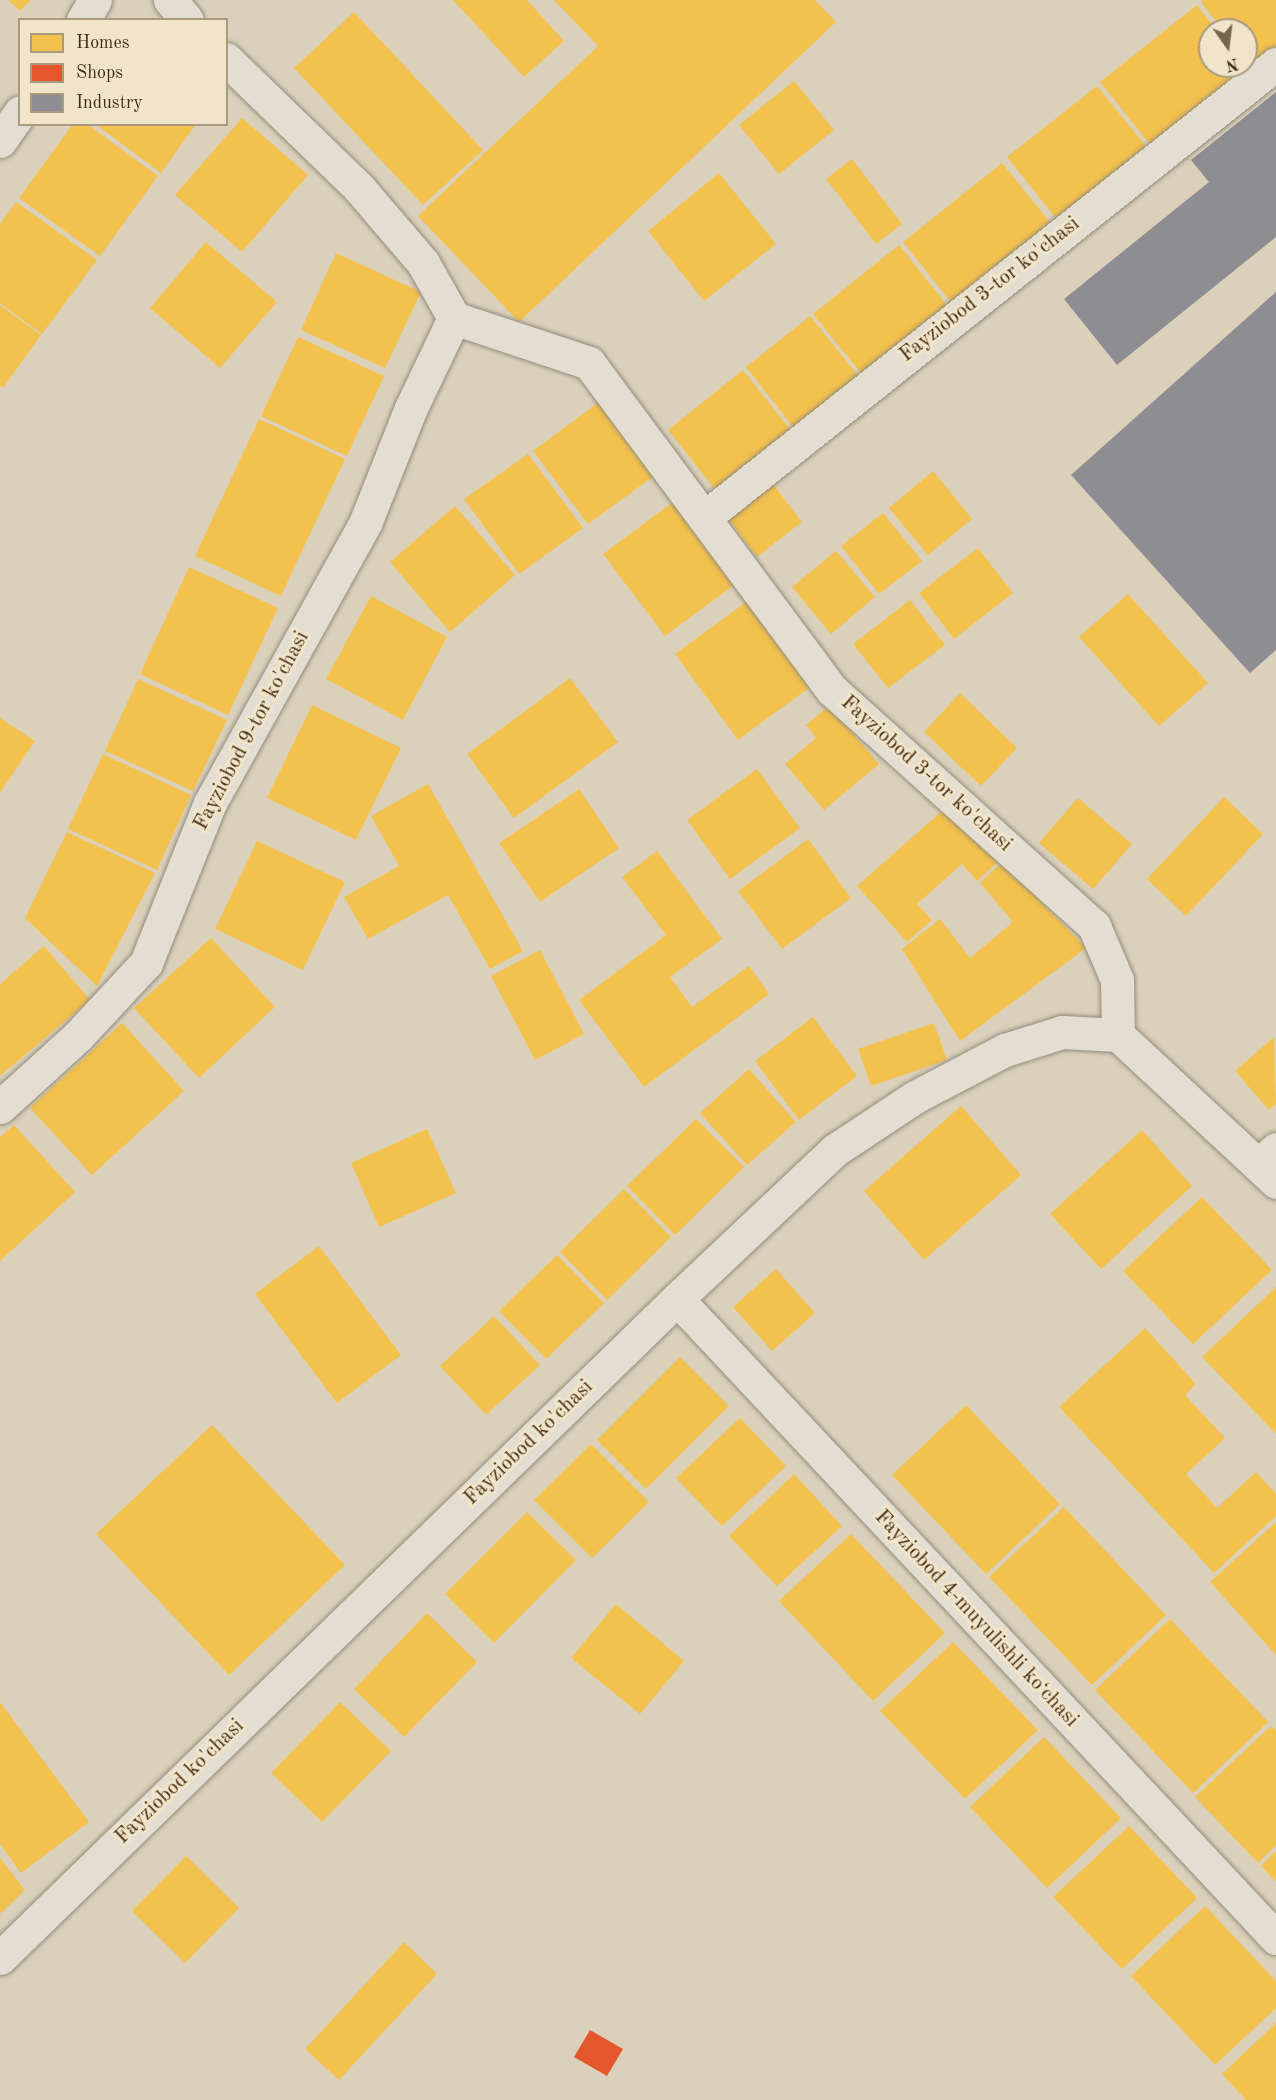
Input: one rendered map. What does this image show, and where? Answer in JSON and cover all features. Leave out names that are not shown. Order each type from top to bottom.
[{"type":"street","points":[[83,18],[95,0]]},
{"type":"street","points":[[170,0],[185,18]]},
{"type":"street","points":[[228,61],[358,188],[423,263],[454,318]]},
{"type":"street","name":"Fayziobod 3-tor ko'chasi","points":[[705,517],[1276,64]]},
{"type":"street","points":[[0,141],[18,115]]},
{"type":"street","name":"Fayziobod 3-tor ko'chasi","points":[[454,318],[589,363],[832,690],[1094,926],[1118,980],[1118,1035]]},
{"type":"street","name":"Fayziobod 9-tor ko'chasi","points":[[0,1107],[78,1036],[146,963],[210,803],[366,521],[411,408],[454,318]]},
{"type":"street","name":"Fayziobod ko'chasi","points":[[0,1958],[677,1299],[835,1150],[915,1097],[1016,1046],[1062,1032],[1118,1035]]},
{"type":"street","points":[[1118,1035],[1270,1165]]},
{"type":"street","name":"Fayziobod 4-muyulishli koʻchasi","points":[[677,1299],[1276,1938]]},
{"type":"building: Homes","points":[[8,0],[31,0],[20,11]]},
{"type":"building: Homes","points":[[453,0],[527,0],[564,41],[524,77]]},
{"type":"building: Homes","points":[[554,0],[815,0],[836,22],[519,322],[418,216],[598,46]]},
{"type":"building: Homes","points":[[1203,0],[1276,0],[1276,49],[1258,63],[1258,18],[1214,18],[1201,2]]},
{"type":"building: Homes","points":[[1197,5],[1207,18],[1198,18],[1198,78],[1240,78],[1152,147],[1100,82]]},
{"type":"building: Homes","points":[[354,12],[483,150],[423,205],[294,68]]},
{"type":"building: Homes","points":[[794,81],[834,130],[779,174],[739,125]]},
{"type":"building: Homes","points":[[1097,86],[1149,150],[1059,222],[1007,157]]},
{"type":"building: Homes","points":[[242,118],[308,175],[242,252],[175,195]]},
{"type":"building: Homes","points":[[72,126],[90,126],[158,176],[100,256],[19,198]]},
{"type":"building: Homes","points":[[98,126],[195,126],[161,173]]},
{"type":"building: Homes","points":[[852,159],[902,224],[876,244],[826,179]]},
{"type":"building: Homes","points":[[1002,163],[1053,226],[954,306],[903,242]]},
{"type":"building: Homes","points":[[719,173],[776,244],[704,301],[648,231]]},
{"type":"building: Homes","points":[[16,202],[97,260],[42,334],[0,303],[0,224]]},
{"type":"building: Homes","points":[[206,242],[277,302],[220,368],[150,308]]},
{"type":"building: Homes","points":[[899,245],[950,309],[864,377],[813,314]]},
{"type":"building: Homes","points":[[336,253],[421,292],[385,368],[301,330]]},
{"type":"building: Homes","points":[[0,305],[41,335],[3,388],[0,386]]},
{"type":"building: Homes","points":[[810,316],[861,379],[796,431],[746,367]]},
{"type":"building: Homes","points":[[298,337],[384,376],[347,456],[261,416]]},
{"type":"building: Homes","points":[[743,370],[793,433],[718,493],[668,430]]},
{"type":"building: Homes","points":[[599,402],[654,476],[588,524],[533,451]]},
{"type":"building: Homes","points":[[259,419],[345,459],[281,596],[195,556]]},
{"type":"building: Homes","points":[[528,454],[583,528],[519,574],[464,499]]},
{"type":"building: Homes","points":[[933,471],[972,519],[928,555],[889,508]]},
{"type":"building: Homes","points":[[769,479],[802,522],[757,557],[724,513]]},
{"type":"building: Homes","points":[[673,502],[734,585],[665,636],[603,554]]},
{"type":"building: Homes","points":[[455,506],[515,575],[450,632],[390,562]]},
{"type":"building: Homes","points":[[883,513],[922,561],[879,594],[841,546]]},
{"type":"building: Homes","points":[[978,548],[1013,593],[954,639],[919,593]]},
{"type":"building: Homes","points":[[836,551],[875,597],[831,634],[792,587]]},
{"type":"building: Homes","points":[[189,567],[278,608],[228,715],[140,674]]},
{"type":"building: Homes","points":[[1128,594],[1208,683],[1159,726],[1079,637]]},
{"type":"building: Homes","points":[[371,596],[447,637],[403,720],[326,679]]},
{"type":"building: Homes","points":[[910,600],[945,645],[888,688],[853,644]]},
{"type":"building: Homes","points":[[746,602],[810,687],[738,740],[675,654]]},
{"type":"building: Homes","points":[[570,678],[618,742],[514,818],[467,754]]},
{"type":"building: Homes","points":[[138,679],[227,720],[193,791],[105,751]]},
{"type":"building: Homes","points":[[960,693],[1017,748],[981,786],[924,732]]},
{"type":"building: Homes","points":[[312,705],[401,748],[356,840],[267,798]]},
{"type":"building: Homes","points":[[829,706],[879,764],[824,810],[785,764],[816,738],[806,725]]},
{"type":"building: Homes","points":[[0,718],[35,741],[0,793]]},
{"type":"building: Homes","points":[[103,754],[191,795],[157,870],[68,829]]},
{"type":"building: Homes","points":[[757,769],[800,828],[730,879],[687,820]]},
{"type":"building: Homes","points":[[428,784],[523,951],[490,969],[448,895],[368,939],[344,897],[399,866],[371,816]]},
{"type":"building: Homes","points":[[579,789],[619,848],[540,902],[499,843]]},
{"type":"building: Homes","points":[[1224,797],[1263,834],[1186,916],[1147,879]]},
{"type":"building: Homes","points":[[1078,798],[1132,844],[1093,889],[1039,843]]},
{"type":"building: Homes","points":[[950,804],[1000,860],[977,881],[962,864],[917,904],[932,920],[907,942],[857,886]]},
{"type":"building: Homes","points":[[67,832],[155,873],[97,986],[25,918]]},
{"type":"building: Homes","points":[[808,839],[851,898],[782,949],[738,891]]},
{"type":"building: Homes","points":[[257,841],[345,882],[303,970],[215,929]]},
{"type":"building: Homes","points":[[657,851],[722,939],[670,977],[692,1007],[749,966],[769,994],[644,1087],[579,1000],[666,935],[622,877]]},
{"type":"building: Homes","points":[[1002,862],[1086,948],[960,1041],[902,949],[940,919],[970,958],[1013,922],[980,883]]},
{"type":"building: Homes","points":[[211,938],[275,1007],[199,1078],[134,1008]]},
{"type":"building: Homes","points":[[44,946],[90,1000],[0,1076],[0,984]]},
{"type":"building: Homes","points":[[540,950],[584,1034],[535,1060],[491,976]]},
{"type":"building: Homes","points":[[813,1017],[857,1076],[799,1120],[755,1061]]},
{"type":"building: Homes","points":[[122,1023],[184,1091],[92,1175],[30,1108]]},
{"type":"building: Homes","points":[[934,1023],[947,1060],[871,1086],[858,1049]]},
{"type":"building: Homes","points":[[1274,1037],[1276,1104],[1269,1110],[1235,1071]]},
{"type":"building: Homes","points":[[749,1069],[796,1122],[747,1165],[700,1113]]},
{"type":"building: Homes","points":[[961,1106],[1021,1175],[924,1260],[864,1191]]},
{"type":"building: Homes","points":[[696,1119],[744,1167],[675,1235],[627,1186]]},
{"type":"building: Homes","points":[[14,1125],[75,1192],[0,1261],[0,1137]]},
{"type":"building: Homes","points":[[427,1129],[456,1193],[379,1227],[351,1163]]},
{"type":"building: Homes","points":[[1142,1130],[1192,1186],[1101,1269],[1050,1214]]},
{"type":"building: Homes","points":[[624,1189],[671,1237],[607,1300],[560,1252]]},
{"type":"building: Homes","points":[[1202,1197],[1272,1270],[1193,1344],[1123,1271]]},
{"type":"building: Homes","points":[[319,1246],[401,1355],[337,1403],[255,1294]]},
{"type":"building: Homes","points":[[557,1255],[604,1303],[546,1359],[499,1311]]},
{"type":"building: Homes","points":[[776,1269],[815,1313],[772,1351],[733,1307]]},
{"type":"building: Homes","points":[[1276,1287],[1276,1434],[1202,1357]]},
{"type":"building: Homes","points":[[494,1316],[540,1365],[486,1415],[440,1366]]},
{"type":"building: Homes","points":[[1145,1328],[1196,1384],[1185,1395],[1225,1438],[1186,1474],[1217,1508],[1256,1472],[1276,1494],[1276,1516],[1214,1573],[1059,1407]]},
{"type":"building: Homes","points":[[680,1357],[729,1406],[646,1489],[597,1440]]},
{"type":"building: Homes","points":[[966,1405],[1060,1504],[986,1574],[892,1475]]},
{"type":"building: Homes","points":[[740,1418],[786,1466],[722,1526],[676,1478]]},
{"type":"building: Homes","points":[[212,1425],[345,1565],[229,1675],[96,1534]]},
{"type":"building: Homes","points":[[591,1444],[649,1502],[592,1558],[534,1500]]},
{"type":"building: Homes","points":[[794,1474],[842,1526],[777,1586],[729,1536]]},
{"type":"building: Homes","points":[[1064,1507],[1166,1615],[1092,1685],[989,1577]]},
{"type":"building: Homes","points":[[527,1512],[576,1560],[494,1643],[445,1594]]},
{"type":"building: Homes","points":[[1276,1522],[1276,1655],[1210,1582]]},
{"type":"building: Homes","points":[[851,1534],[945,1633],[873,1701],[779,1601]]},
{"type":"building: Homes","points":[[616,1604],[684,1661],[640,1714],[571,1658]]},
{"type":"building: Homes","points":[[427,1613],[477,1662],[404,1737],[354,1689]]},
{"type":"building: Homes","points":[[1170,1619],[1268,1722],[1193,1793],[1095,1690]]},
{"type":"building: Homes","points":[[953,1642],[1038,1730],[965,1799],[880,1711]]},
{"type":"building: Homes","points":[[0,1702],[89,1822],[21,1873],[0,1844]]},
{"type":"building: Homes","points":[[340,1702],[391,1751],[322,1822],[271,1773]]},
{"type":"building: Homes","points":[[1271,1726],[1276,1731],[1276,1845],[1258,1863],[1195,1797]]},
{"type":"building: Homes","points":[[1044,1737],[1121,1818],[1047,1888],[970,1807]]},
{"type":"building: Homes","points":[[1129,1826],[1197,1898],[1122,1969],[1053,1897]]},
{"type":"building: Homes","points":[[1276,1851],[1276,1882],[1261,1866]]},
{"type":"building: Homes","points":[[186,1856],[239,1908],[185,1963],[132,1911]]},
{"type":"building: Homes","points":[[0,1858],[25,1890],[0,1914]]},
{"type":"building: Homes","points":[[1205,1906],[1276,1981],[1276,2008],[1215,2065],[1131,1976]]},
{"type":"building: Homes","points":[[404,1942],[437,1974],[339,2080],[305,2049]]},
{"type":"building: Homes","points":[[1276,2023],[1276,2100],[1246,2100],[1222,2074]]},
{"type":"building: Shops","points":[[590,2030],[623,2049],[607,2076],[574,2057]]},
{"type":"building: Industry","points":[[1276,92],[1276,237],[1117,365],[1064,299],[1209,182],[1191,160]]},
{"type":"building: Industry","points":[[1276,292],[1276,650],[1250,673],[1071,475]]}]
